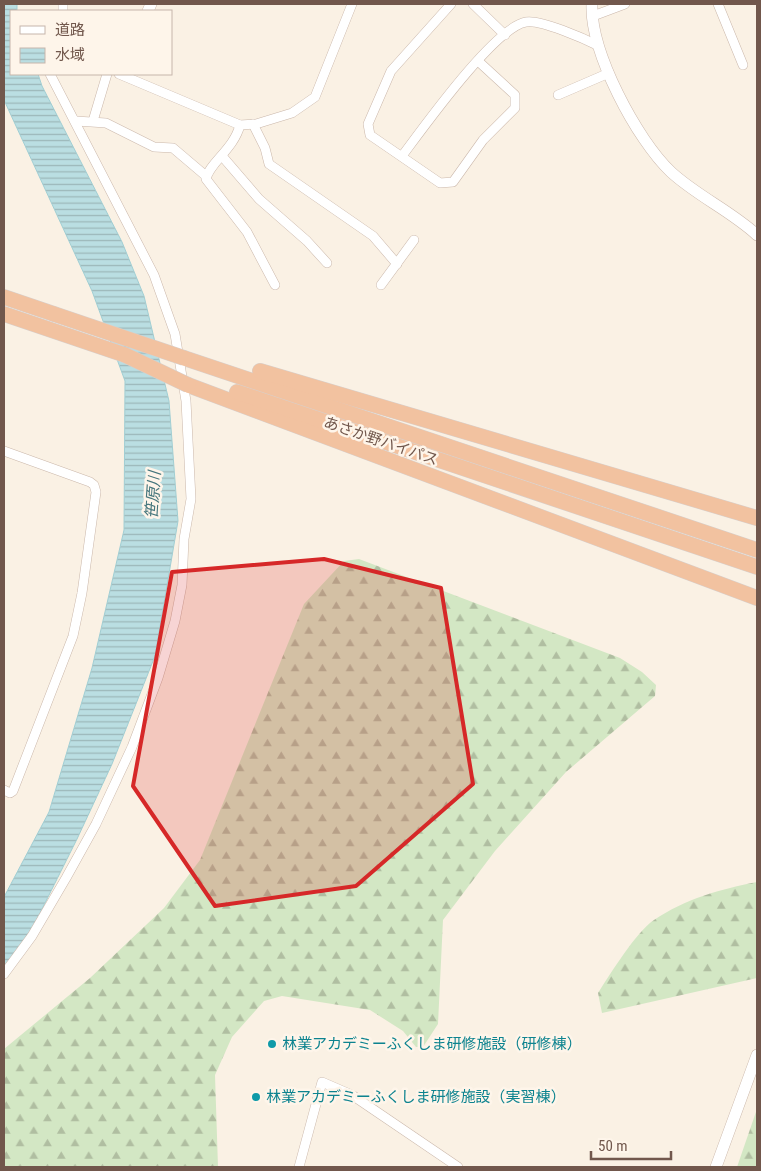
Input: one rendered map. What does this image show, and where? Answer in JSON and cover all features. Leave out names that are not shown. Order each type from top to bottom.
[{"type":"highway","name":"あさか野バイパス","points":[[4,297],[757,550]]},
{"type":"highway","name":"あさか野バイパス","points":[[4,314],[125,355],[189,380],[757,568]]},
{"type":"highway","points":[[184,358],[257,370],[757,518]]},
{"type":"highway","points":[[189,380],[757,598]]},
{"type":"street","points":[[121,75],[240,125],[253,124],[292,113],[315,97],[352,4]]},
{"type":"street","points":[[452,4],[392,71],[368,124],[370,135],[440,183],[453,182],[483,140],[514,109],[515,95],[478,61]]},
{"type":"street","points":[[473,4],[504,35]]},
{"type":"street","points":[[592,4],[599,46],[609,73],[646,142],[661,162],[678,178],[725,209],[757,235]]},
{"type":"street","points":[[593,16],[625,4]]},
{"type":"street","points":[[718,4],[744,65]]},
{"type":"street","points":[[402,156],[453,88],[504,35],[517,25],[531,22],[566,32],[599,46]]},
{"type":"street","points":[[558,95],[609,73]]},
{"type":"street","points":[[4,974],[32,936],[66,878],[96,824],[132,748],[158,678],[174,621],[182,585],[184,539],[190,499],[186,401],[175,334],[154,275],[51,75]]},
{"type":"street","points":[[93,121],[107,75]]},
{"type":"street","points":[[76,121],[110,124],[154,148],[174,148],[206,176],[207,181],[247,232],[275,285]]},
{"type":"street","points":[[253,124],[265,148],[269,164],[373,236],[397,264]]},
{"type":"street","points":[[206,176],[235,139],[240,125]]},
{"type":"street","points":[[222,156],[259,199],[307,241],[327,263]]},
{"type":"street","points":[[381,285],[414,240]]},
{"type":"street","points":[[4,451],[90,482],[94,485],[96,492],[82,593],[73,636],[13,791],[10,793],[4,790]]},
{"type":"street","points":[[716,1167],[757,1054]]},
{"type":"street","points":[[299,1167],[322,1082],[352,1095],[458,1167]]},
{"type":"highlighted area","points":[[324,559],[441,588],[473,784],[356,886],[215,906],[133,786],[172,572]]},
{"type":"green space","points":[[359,559],[620,658],[642,672],[656,685],[655,696],[566,772],[495,851],[443,920],[438,1024],[423,1047],[416,1047],[403,1031],[370,1010],[282,996],[264,1001],[232,1037],[215,1075],[218,1167],[4,1167],[4,1049],[90,978],[164,908],[200,860],[304,604],[344,561]]},
{"type":"green space","points":[[757,882],[757,978],[602,1013],[598,993],[639,934],[654,920],[691,901],[730,888]]},
{"type":"green space","points":[[757,1109],[757,1167],[737,1167]]},
{"type":"water","name":"笹原川","points":[[4,4],[17,4],[17,10],[10,10],[10,75],[38,75],[42,86],[122,242],[144,296],[169,401],[178,521],[155,656],[112,764],[77,839],[32,929],[4,969],[4,897],[49,812],[92,668],[124,530],[125,381],[92,291],[4,100]]},
{"type":"place","name":"林業アカデミーふくしま研修施設（研修棟）","points":[[272,1044]]},
{"type":"place","name":"林業アカデミーふくしま研修施設（実習棟）","points":[[256,1097]]}]
